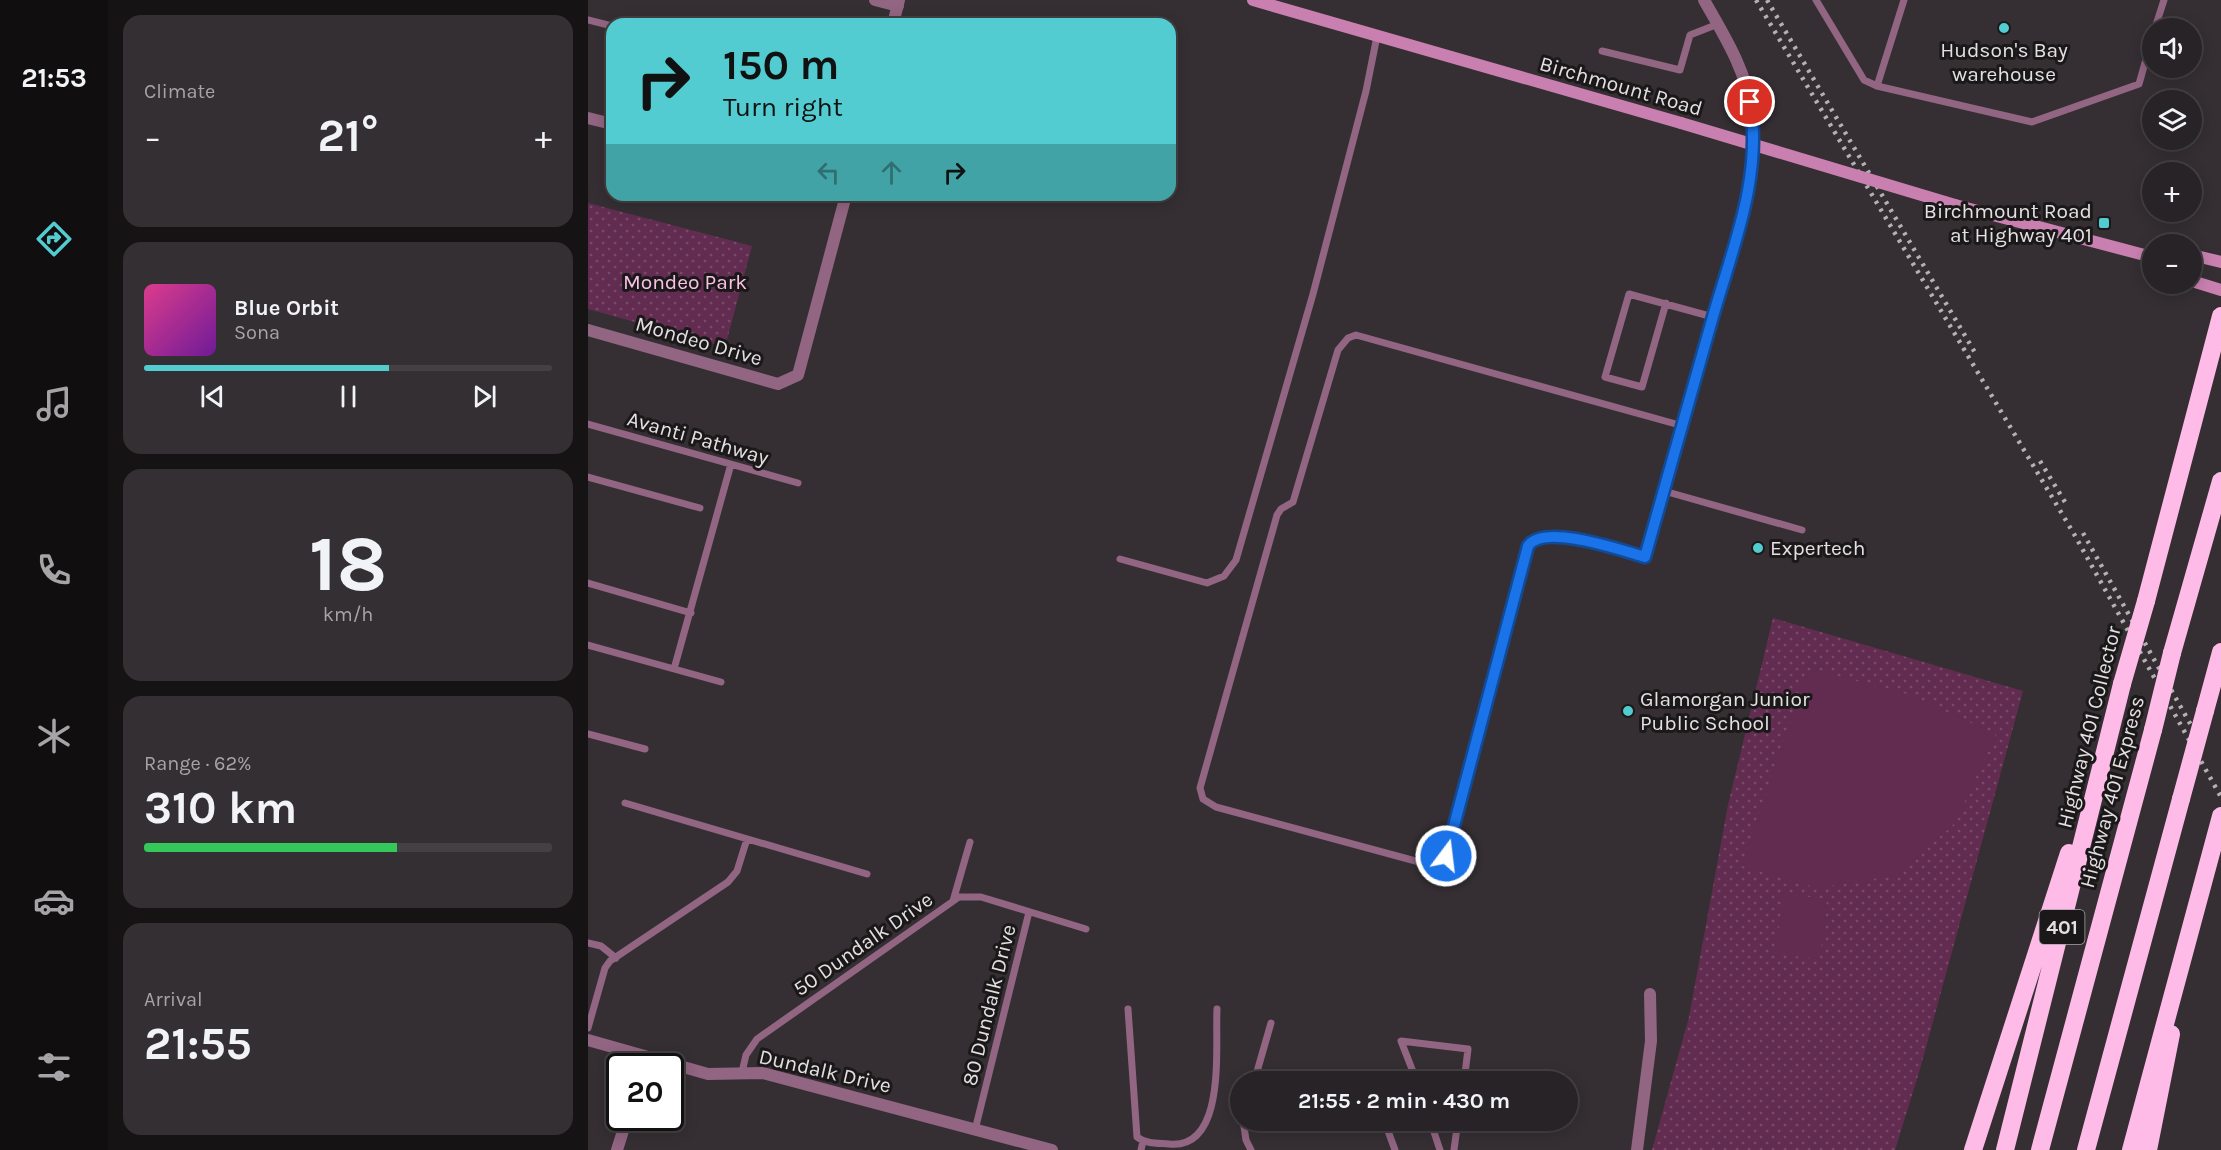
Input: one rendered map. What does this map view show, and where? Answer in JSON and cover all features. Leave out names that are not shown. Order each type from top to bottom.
[{"type":"highway","name":"Highway 401 Collector","points":[[2006,1150],[2122,684],[2219,325]]},
{"type":"highway","name":"Highway 401 Express","points":[[2040,1150],[2172,653],[2221,481]]},
{"type":"highway","points":[[2086,1150],[2221,652]]},
{"type":"highway","points":[[1973,1150],[2118,703]]},
{"type":"highway","points":[[2131,1150],[2170,997],[2221,816]]},
{"type":"highway","points":[[2148,1150],[2171,1039],[2170,997]]},
{"type":"main road","name":"Birchmount Road","points":[[1253,0],[1278,4],[1377,36],[1681,123],[1955,205],[2142,254]]},
{"type":"main road","points":[[2202,257],[2221,262]]},
{"type":"main road","points":[[2202,284],[2221,290]]},
{"type":"street","points":[[876,0],[898,3],[894,18]]},
{"type":"street","points":[[1645,557],[1735,246],[1748,190],[1753,140],[1752,114],[1743,71],[1704,0]]},
{"type":"street","points":[[588,118],[606,122]]},
{"type":"street","name":"Mondeo Drive","points":[[588,330],[778,384],[798,375],[844,201]]},
{"type":"street","points":[[1636,1150],[1651,1041],[1650,994]]},
{"type":"street","name":"Dundalk Drive","points":[[588,1041],[621,1053]]},
{"type":"street","name":"Dundalk Drive","points":[[684,1069],[708,1074],[763,1073],[975,1130],[1033,1148],[1052,1150]]},
{"type":"street","points":[[617,1150],[623,1131]]},
{"type":"lane","points":[[1816,0],[1864,80],[1877,87],[2032,122],[2139,84],[2142,73]]},
{"type":"lane","points":[[1877,87],[1904,0]]},
{"type":"lane","points":[[2158,18],[2164,0]]},
{"type":"lane","points":[[588,20],[606,24]]},
{"type":"lane","points":[[1602,51],[1680,70],[1690,35],[1718,24]]},
{"type":"lane","points":[[1120,559],[1207,583],[1224,576],[1236,560],[1312,294],[1366,91],[1377,36]]},
{"type":"lane","points":[[1665,303],[1642,387],[1605,377],[1629,294],[1665,303],[1713,317]]},
{"type":"lane","points":[[1645,557],[1584,540],[1541,536],[1533,539],[1528,546],[1449,845],[1441,864],[1434,866],[1216,807],[1203,799],[1200,788],[1277,515],[1281,509],[1293,502],[1338,350],[1348,338],[1356,335],[1683,426]]},
{"type":"lane","name":"Avanti Pathway","points":[[588,424],[798,483]]},
{"type":"lane","points":[[674,669],[731,464]]},
{"type":"lane","points":[[588,477],[700,508]]},
{"type":"lane","points":[[1664,491],[1802,530]]},
{"type":"lane","points":[[588,583],[691,613]]},
{"type":"lane","points":[[588,645],[721,682]]},
{"type":"lane","points":[[588,735],[645,749]]},
{"type":"lane","points":[[625,803],[867,874]]},
{"type":"lane","points":[[588,1028],[605,968],[616,957],[728,882],[737,871],[747,839]]},
{"type":"lane","points":[[953,901],[970,842]]},
{"type":"lane","name":"50 Dundalk Drive","points":[[742,1072],[746,1054],[757,1039],[959,897],[977,896],[1029,912]]},
{"type":"lane","name":"80 Dundalk Drive","points":[[975,1130],[1029,912],[1086,929]]},
{"type":"lane","points":[[588,943],[601,946],[616,957]]},
{"type":"lane","points":[[1128,1009],[1137,1137],[1143,1141],[1182,1146],[1193,1141],[1203,1132],[1213,1106],[1217,1009]]},
{"type":"lane","points":[[1257,1071],[1271,1023]]},
{"type":"lane","points":[[1413,1071],[1401,1041],[1468,1049],[1465,1071]]},
{"type":"lane","points":[[1245,1131],[1251,1150]]},
{"type":"lane","points":[[1388,1131],[1395,1150]]},
{"type":"lane","points":[[1434,1131],[1440,1150]]},
{"type":"lane","points":[[1454,1150],[1457,1131]]},
{"type":"lane","points":[[1141,1150],[1143,1141]]},
{"type":"green space","name":"Mondeo Park","points":[[588,203],[752,246],[725,347],[588,309]]},
{"type":"green space","points":[[1773,618],[2023,691],[1920,1069],[1895,1150],[1652,1150],[1689,1017],[1728,805]]},
{"type":"green space","points":[[1814,670],[1907,694],[1996,734],[1955,823],[1898,875],[1818,888],[1742,866],[1805,677]]},
{"type":"green space","points":[[1783,894],[1827,899],[1820,959],[1776,954]]},
{"type":"railway","points":[[1756,0],[2074,534],[2221,797]]},
{"type":"railway","points":[[1767,0],[1977,356]]},
{"type":"railway","points":[[2040,461],[2068,507]]},
{"type":"railway","points":[[2083,533],[2192,727]]},
{"type":"place","name":"Hudson's Bay warehouse","points":[[2004,28]]},
{"type":"place","name":"Birchmount Road at Highway 401","points":[[2104,223]]},
{"type":"place","name":"Expertech","points":[[1758,548]]},
{"type":"place","name":"Glamorgan Junior Public School","points":[[1628,711]]},
{"type":"route","points":[[1446,856],[1528,546],[1533,539],[1541,536],[1584,540],[1645,557],[1735,246],[1748,190],[1753,140],[1750,102]]}]
